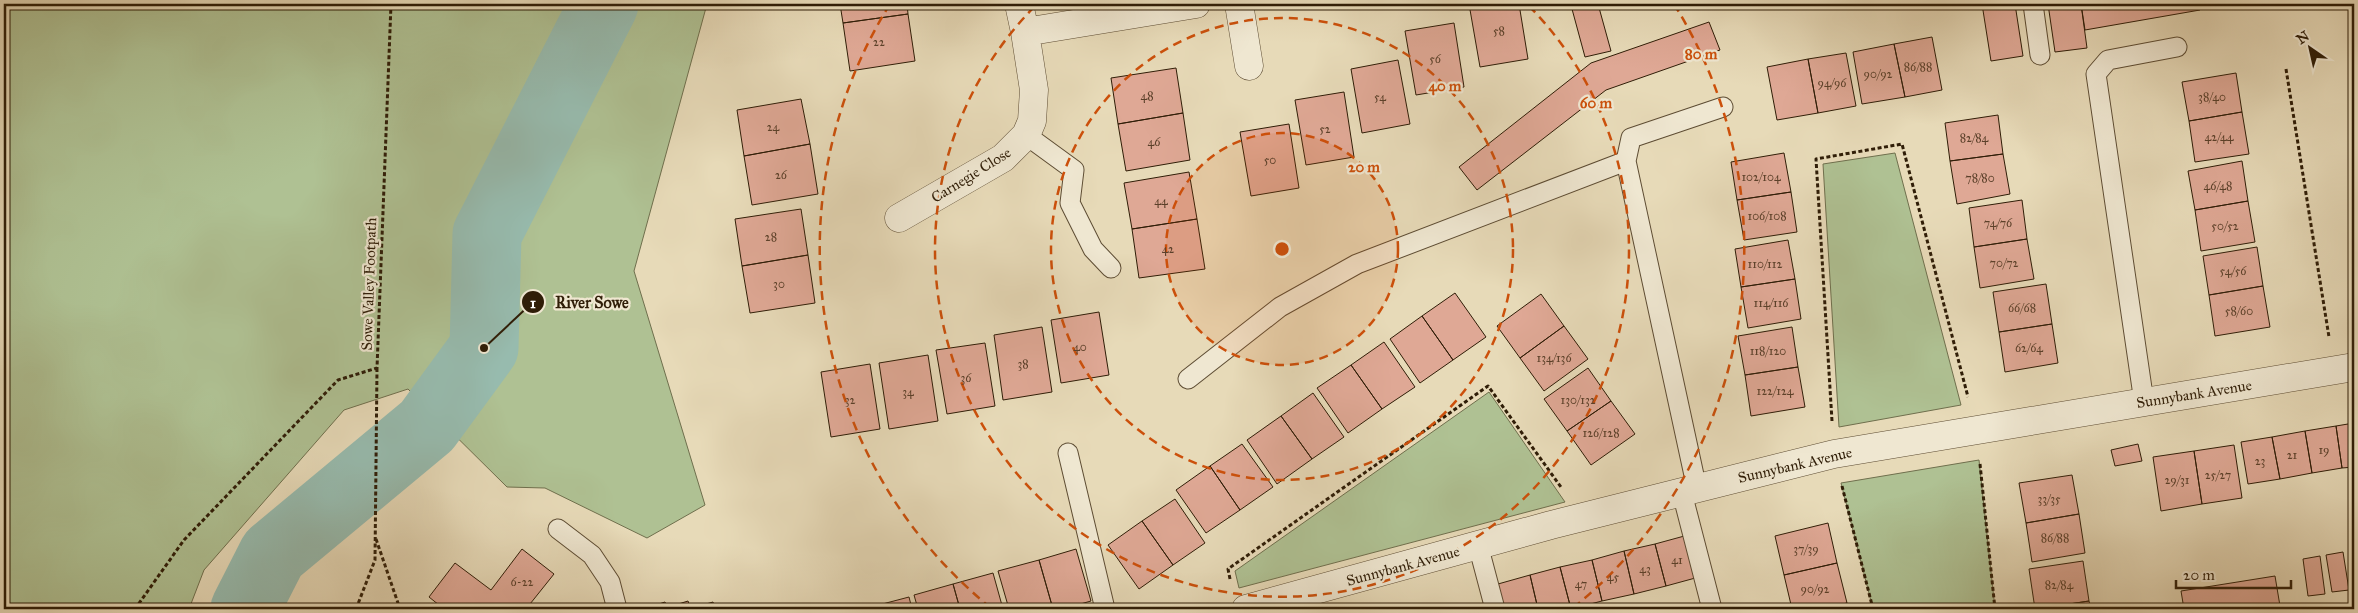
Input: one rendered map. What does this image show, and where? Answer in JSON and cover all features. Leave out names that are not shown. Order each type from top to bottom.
[{"type":"street","name":"Carnegie Close","points":[[899,218],[1003,158],[1026,134],[1032,121],[1034,90],[1020,4]]},
{"type":"street","points":[[1025,32],[1196,4]]},
{"type":"street","points":[[1238,4],[1250,66]]},
{"type":"street","name":"Sunnybank Avenue","points":[[1246,609],[1582,517],[1834,454],[2344,369]]},
{"type":"lane","points":[[2033,4],[2040,55]]},
{"type":"lane","points":[[2144,402],[2096,74],[2108,60],[2177,47]]},
{"type":"lane","points":[[1712,609],[1626,161],[1631,138],[1723,107]]},
{"type":"lane","points":[[1026,134],[1074,170],[1070,203],[1093,249],[1111,268]]},
{"type":"lane","points":[[1188,379],[1280,307],[1357,264],[1626,161]]},
{"type":"lane","points":[[1068,453],[1105,609]]},
{"type":"lane","points":[[558,530],[592,555],[610,582],[617,609]]},
{"type":"lane","points":[[1478,545],[1495,609]]},
{"type":"path","name":"Sowe Valley Footpath","points":[[136,609],[184,540],[338,380],[377,368],[391,4]]},
{"type":"path","points":[[2286,69],[2344,369]]},
{"type":"path","points":[[1873,609],[1834,454],[1816,159],[1902,144],[1976,429],[1994,609]]},
{"type":"path","points":[[356,609],[375,560],[377,368]]},
{"type":"path","points":[[1232,585],[1228,569],[1488,386],[1582,517]]},
{"type":"path","points":[[375,536],[400,609]]},
{"type":"green space","points":[[4,4],[707,4],[634,271],[705,505],[647,538],[545,488],[507,487],[408,389],[344,410],[204,570],[189,609],[4,609]]},
{"type":"green space","points":[[1895,153],[1961,405],[1839,427],[1823,164]]},
{"type":"green space","points":[[1489,392],[1565,502],[1239,588],[1235,571]]},
{"type":"green space","points":[[1979,460],[1995,609],[1873,609],[1841,483]]},
{"type":"building","points":[[840,4],[907,4],[908,14],[843,23]]},
{"type":"building","points":[[1469,4],[1519,4],[1528,59],[1480,67]]},
{"type":"building","points":[[1598,4],[1611,51],[1585,57],[1572,9]]},
{"type":"building","points":[[1982,4],[2015,4],[2023,56],[1991,61]]},
{"type":"building","points":[[2048,4],[2081,4],[2087,48],[2055,52]]},
{"type":"building","points":[[2081,4],[2199,4],[2200,10],[2085,30]]},
{"type":"building","points":[[908,14],[915,61],[850,71],[843,23]]},
{"type":"building","points":[[1709,22],[1720,50],[1606,90],[1477,190],[1459,167],[1591,63]]},
{"type":"building","points":[[1454,23],[1464,87],[1416,95],[1405,31]]},
{"type":"building","points":[[1932,37],[1942,90],[1905,97],[1894,44]]},
{"type":"building","points":[[1894,44],[1905,97],[1862,104],[1853,52]]},
{"type":"building","points":[[1846,53],[1856,106],[1818,113],[1808,59]]},
{"type":"building","points":[[1808,59],[1818,113],[1777,120],[1767,67]]},
{"type":"building","points":[[1398,60],[1410,124],[1362,133],[1351,69]]},
{"type":"building","points":[[1176,68],[1183,113],[1118,124],[1111,78]]},
{"type":"building","points":[[2236,73],[2242,112],[2189,121],[2182,82]]},
{"type":"building","points":[[1344,92],[1354,157],[1306,165],[1295,100]]},
{"type":"building","points":[[801,99],[810,144],[744,156],[737,110]]},
{"type":"building","points":[[2242,112],[2249,154],[2195,162],[2189,121]]},
{"type":"building","points":[[1183,113],[1190,160],[1126,171],[1118,124]]},
{"type":"building","points":[[1998,115],[2003,154],[1950,161],[1945,123]]},
{"type":"building","points":[[1289,124],[1299,188],[1251,196],[1240,132]]},
{"type":"building","points":[[810,144],[818,194],[752,205],[744,156]]},
{"type":"building","points":[[1784,153],[1791,192],[1737,200],[1731,162]]},
{"type":"building","points":[[2003,154],[2010,194],[1957,204],[1950,161]]},
{"type":"building","points":[[2242,161],[2248,201],[2195,210],[2188,171]]},
{"type":"building","points":[[1189,172],[1197,219],[1132,229],[1124,183]]},
{"type":"building","points":[[1791,192],[1797,232],[1744,240],[1737,200]]},
{"type":"building","points":[[2022,200],[2027,239],[1974,247],[1969,208]]},
{"type":"building","points":[[2248,201],[2255,242],[2201,251],[2195,210]]},
{"type":"building","points":[[801,209],[808,255],[742,266],[735,219]]},
{"type":"building","points":[[1197,219],[1205,269],[1139,278],[1132,229]]},
{"type":"building","points":[[2027,239],[2034,279],[1980,288],[1974,247]]},
{"type":"building","points":[[1788,240],[1795,279],[1741,287],[1735,249]]},
{"type":"building","points":[[2257,247],[2263,286],[2209,295],[2203,256]]},
{"type":"building","points":[[808,255],[815,303],[750,313],[742,266]]},
{"type":"building","points":[[1795,279],[1801,319],[1748,328],[1741,287]]},
{"type":"building","points":[[2046,284],[2052,324],[1999,332],[1993,292]]},
{"type":"building","points":[[2263,286],[2270,327],[2215,336],[2209,295]]},
{"type":"building","points":[[1455,293],[1486,337],[1453,360],[1422,316]]},
{"type":"building","points":[[1541,294],[1564,326],[1520,358],[1497,326]]},
{"type":"building","points":[[1099,312],[1109,375],[1061,383],[1051,320]]},
{"type":"building","points":[[1422,316],[1453,360],[1420,383],[1390,339]]},
{"type":"building","points":[[2052,324],[2058,363],[2005,372],[1999,332]]},
{"type":"building","points":[[1564,326],[1588,359],[1544,391],[1520,358]]},
{"type":"building","points":[[1042,327],[1052,392],[1003,400],[994,335]]},
{"type":"building","points":[[1792,327],[1798,367],[1745,375],[1738,336]]},
{"type":"building","points":[[1384,342],[1415,387],[1382,409],[1351,365]]},
{"type":"building","points":[[985,343],[995,406],[947,414],[936,350]]},
{"type":"building","points":[[928,355],[938,421],[889,429],[879,363]]},
{"type":"building","points":[[870,364],[880,429],[831,437],[821,372]]},
{"type":"building","points":[[1351,365],[1382,409],[1348,433],[1317,388]]},
{"type":"building","points":[[1798,367],[1805,407],[1751,416],[1745,375]]},
{"type":"building","points":[[1588,368],[1611,401],[1567,431],[1544,399]]},
{"type":"building","points":[[1313,393],[1344,437],[1312,459],[1281,416]]},
{"type":"building","points":[[1611,401],[1635,434],[1591,465],[1567,431]]},
{"type":"building","points":[[1281,416],[1312,459],[1277,484],[1247,440]]},
{"type":"building","points":[[2354,423],[2354,467],[2342,468],[2336,426]]},
{"type":"building","points":[[2336,426],[2342,468],[2312,473],[2305,431]]},
{"type":"building","points":[[2305,431],[2312,473],[2280,479],[2272,437]]},
{"type":"building","points":[[2272,437],[2280,479],[2248,484],[2241,442]]},
{"type":"building","points":[[1242,444],[1273,487],[1240,510],[1210,466]]},
{"type":"building","points":[[2138,444],[2142,461],[2115,466],[2111,450]]},
{"type":"building","points":[[2234,445],[2242,498],[2202,504],[2194,451]]},
{"type":"building","points":[[2194,451],[2202,504],[2161,511],[2153,457]]},
{"type":"building","points":[[1210,466],[1240,510],[1206,533],[1176,490]]},
{"type":"building","points":[[2072,475],[2079,514],[2026,523],[2019,483]]},
{"type":"building","points":[[1175,499],[1205,543],[1173,565],[1142,521]]},
{"type":"building","points":[[2079,514],[2085,553],[2032,562],[2026,523]]},
{"type":"building","points":[[1142,521],[1173,565],[1139,589],[1108,545]]},
{"type":"building","points":[[1828,523],[1837,563],[1784,575],[1775,536]]},
{"type":"building","points":[[1688,535],[1699,577],[1666,586],[1655,544]]},
{"type":"building","points":[[1655,544],[1666,586],[1634,594],[1624,551]]},
{"type":"building","points":[[522,549],[554,574],[526,609],[444,609],[429,597],[455,563],[491,590]]},
{"type":"building","points":[[1076,549],[1091,601],[1063,609],[1053,609],[1039,560]]},
{"type":"building","points":[[1624,551],[1634,594],[1602,601],[1592,560]]},
{"type":"building","points":[[2343,552],[2349,590],[2332,592],[2326,555]]},
{"type":"building","points":[[2320,556],[2325,594],[2308,596],[2303,559]]},
{"type":"building","points":[[1039,560],[1053,609],[1009,609],[998,571]]},
{"type":"building","points":[[1592,560],[1602,601],[1571,609],[1560,567]]},
{"type":"building","points":[[2083,561],[2089,601],[2035,609],[2029,569]]},
{"type":"building","points":[[1837,563],[1847,603],[1819,609],[1792,609],[1784,575]]},
{"type":"building","points":[[1560,567],[1571,609],[1538,609],[1530,575]]},
{"type":"building","points":[[993,573],[1003,609],[960,609],[953,584]]},
{"type":"building","points":[[1530,575],[1538,609],[1504,609],[1498,584]]},
{"type":"building","points":[[2275,576],[2280,606],[2259,609],[2184,609],[2181,591]]},
{"type":"building","points":[[953,584],[960,609],[918,609],[914,595]]},
{"type":"building","points":[[909,597],[912,609],[871,609],[871,607]]},
{"type":"building","points":[[688,601],[691,609],[673,609],[672,606]]},
{"type":"building","points":[[2089,601],[2091,609],[2037,609]]},
{"type":"building","points":[[665,602],[668,609],[649,609],[649,607]]},
{"type":"building","points":[[713,602],[715,609],[697,609],[696,607]]},
{"type":"waterway","points":[[245,609],[273,554],[427,426],[484,348],[487,234],[604,4]]},
{"type":"place","name":"River Sowe","points":[[484,348]]}]
